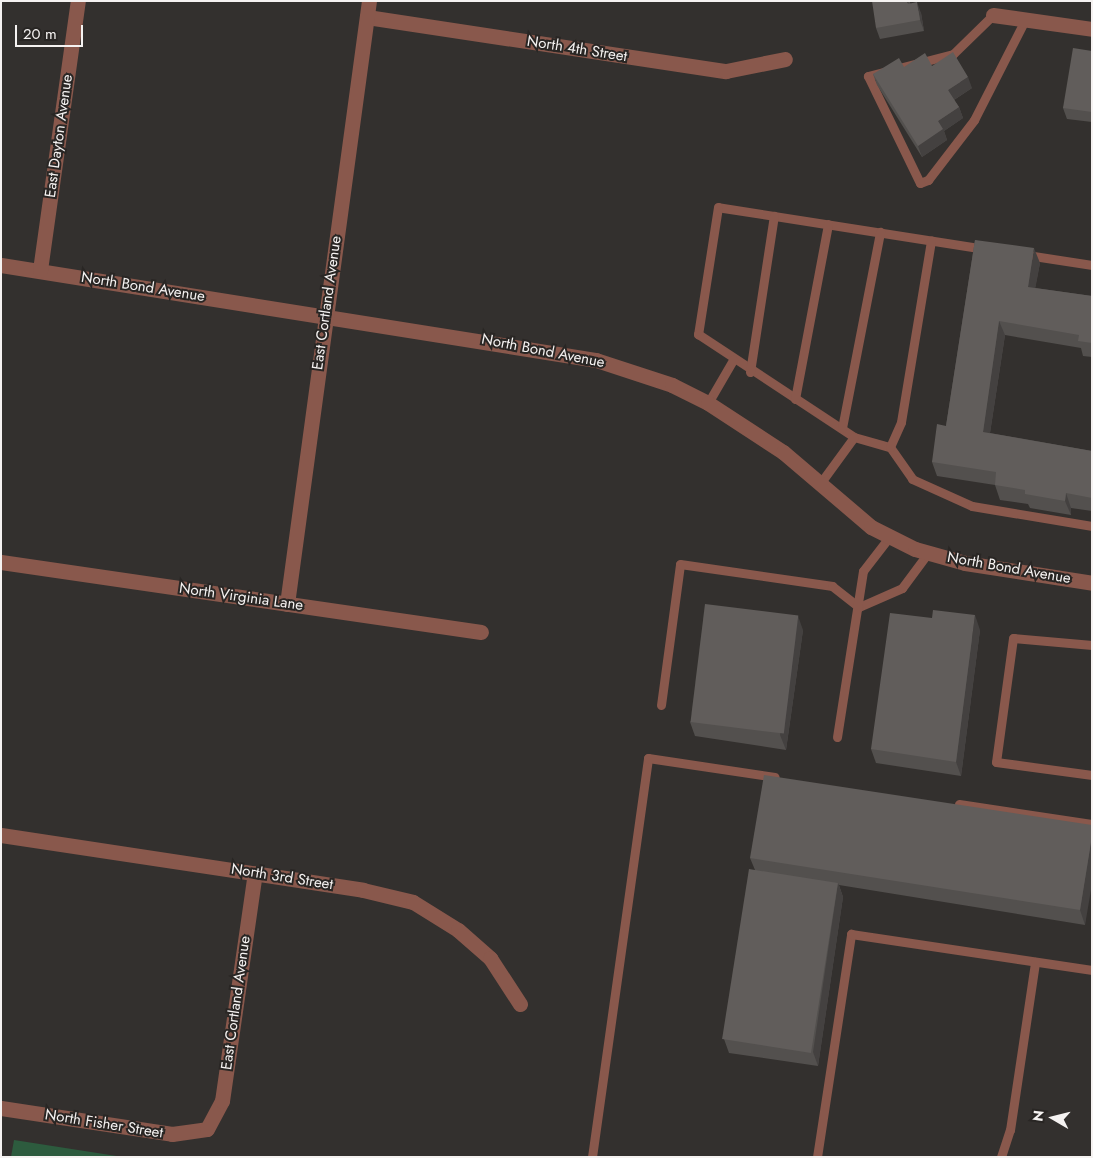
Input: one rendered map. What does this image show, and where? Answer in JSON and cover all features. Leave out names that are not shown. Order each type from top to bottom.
[{"type":"street","name":"East Dayton Avenue","points":[[40,270],[78,1]]},
{"type":"street","name":"East Cortland Avenue","points":[[287,604],[324,317],[369,1]]},
{"type":"street","points":[[993,15],[1092,29]]},
{"type":"street","name":"North 4th Street","points":[[367,17],[726,71],[786,59]]},
{"type":"street","name":"North Bond Avenue","points":[[1,265],[596,360],[672,385],[708,403],[783,452],[819,485],[890,536],[928,553],[966,563],[1092,583]]},
{"type":"street","name":"North Virginia Lane","points":[[1,562],[481,632]]},
{"type":"street","name":"North 3rd Street","points":[[1,835],[255,873],[413,902],[458,930],[490,958],[520,1004]]},
{"type":"street","name":"East Cortland Avenue","points":[[207,1130],[222,1101],[255,873]]},
{"type":"street","name":"North Fisher Street","points":[[1,1108],[172,1134],[207,1130]]},
{"type":"lane","points":[[993,15],[953,54],[868,76],[920,183],[928,180],[974,120],[1025,20]]},
{"type":"lane","points":[[997,251],[718,207],[698,334],[750,372],[854,437],[890,447],[912,479],[972,506],[1092,526]]},
{"type":"lane","points":[[750,372],[774,216]]},
{"type":"lane","points":[[795,399],[828,224]]},
{"type":"lane","points":[[842,428],[880,232]]},
{"type":"lane","points":[[890,447],[901,422],[931,240]]},
{"type":"lane","points":[[1016,254],[1092,265]]},
{"type":"lane","points":[[708,403],[732,360]]},
{"type":"lane","points":[[819,485],[854,437]]},
{"type":"lane","points":[[837,738],[859,607],[863,571],[890,536]]},
{"type":"lane","points":[[859,607],[902,588],[928,553]]},
{"type":"lane","points":[[660,705],[680,564],[832,586],[859,607]]},
{"type":"lane","points":[[1092,645],[1013,638],[996,762],[1092,775]]},
{"type":"lane","points":[[592,1157],[648,758],[784,778]]},
{"type":"lane","points":[[947,803],[1092,824]]},
{"type":"lane","points":[[817,1157],[851,934],[1092,970]]},
{"type":"lane","points":[[1001,1157],[1010,1130],[1035,962]]},
{"type":"green space","points":[[14,1140],[123,1157],[11,1157]]},
{"type":"building","points":[[872,1],[907,1],[908,4],[917,2],[920,20],[876,28]]},
{"type":"building","points":[[1073,48],[1092,51],[1092,112],[1063,108]]},
{"type":"building","points":[[953,52],[968,77],[948,90],[959,107],[938,121],[943,129],[918,146],[873,74],[899,58],[904,67],[925,53],[932,66]]},
{"type":"building","points":[[975,240],[1034,248],[1028,287],[1092,296],[1092,343],[1078,341],[1079,335],[999,321],[983,432],[1092,451],[1092,498],[1066,493],[1065,501],[1025,494],[1025,490],[995,485],[996,472],[932,462],[937,424],[946,426]]},
{"type":"building","points":[[705,604],[798,615],[784,734],[690,722]]},
{"type":"building","points":[[933,610],[975,615],[956,762],[871,749],[890,613],[932,618]]},
{"type":"building","points":[[764,775],[1092,825],[1092,836],[1080,910],[750,858]]},
{"type":"building","points":[[749,869],[838,883],[811,1053],[722,1039]]}]
